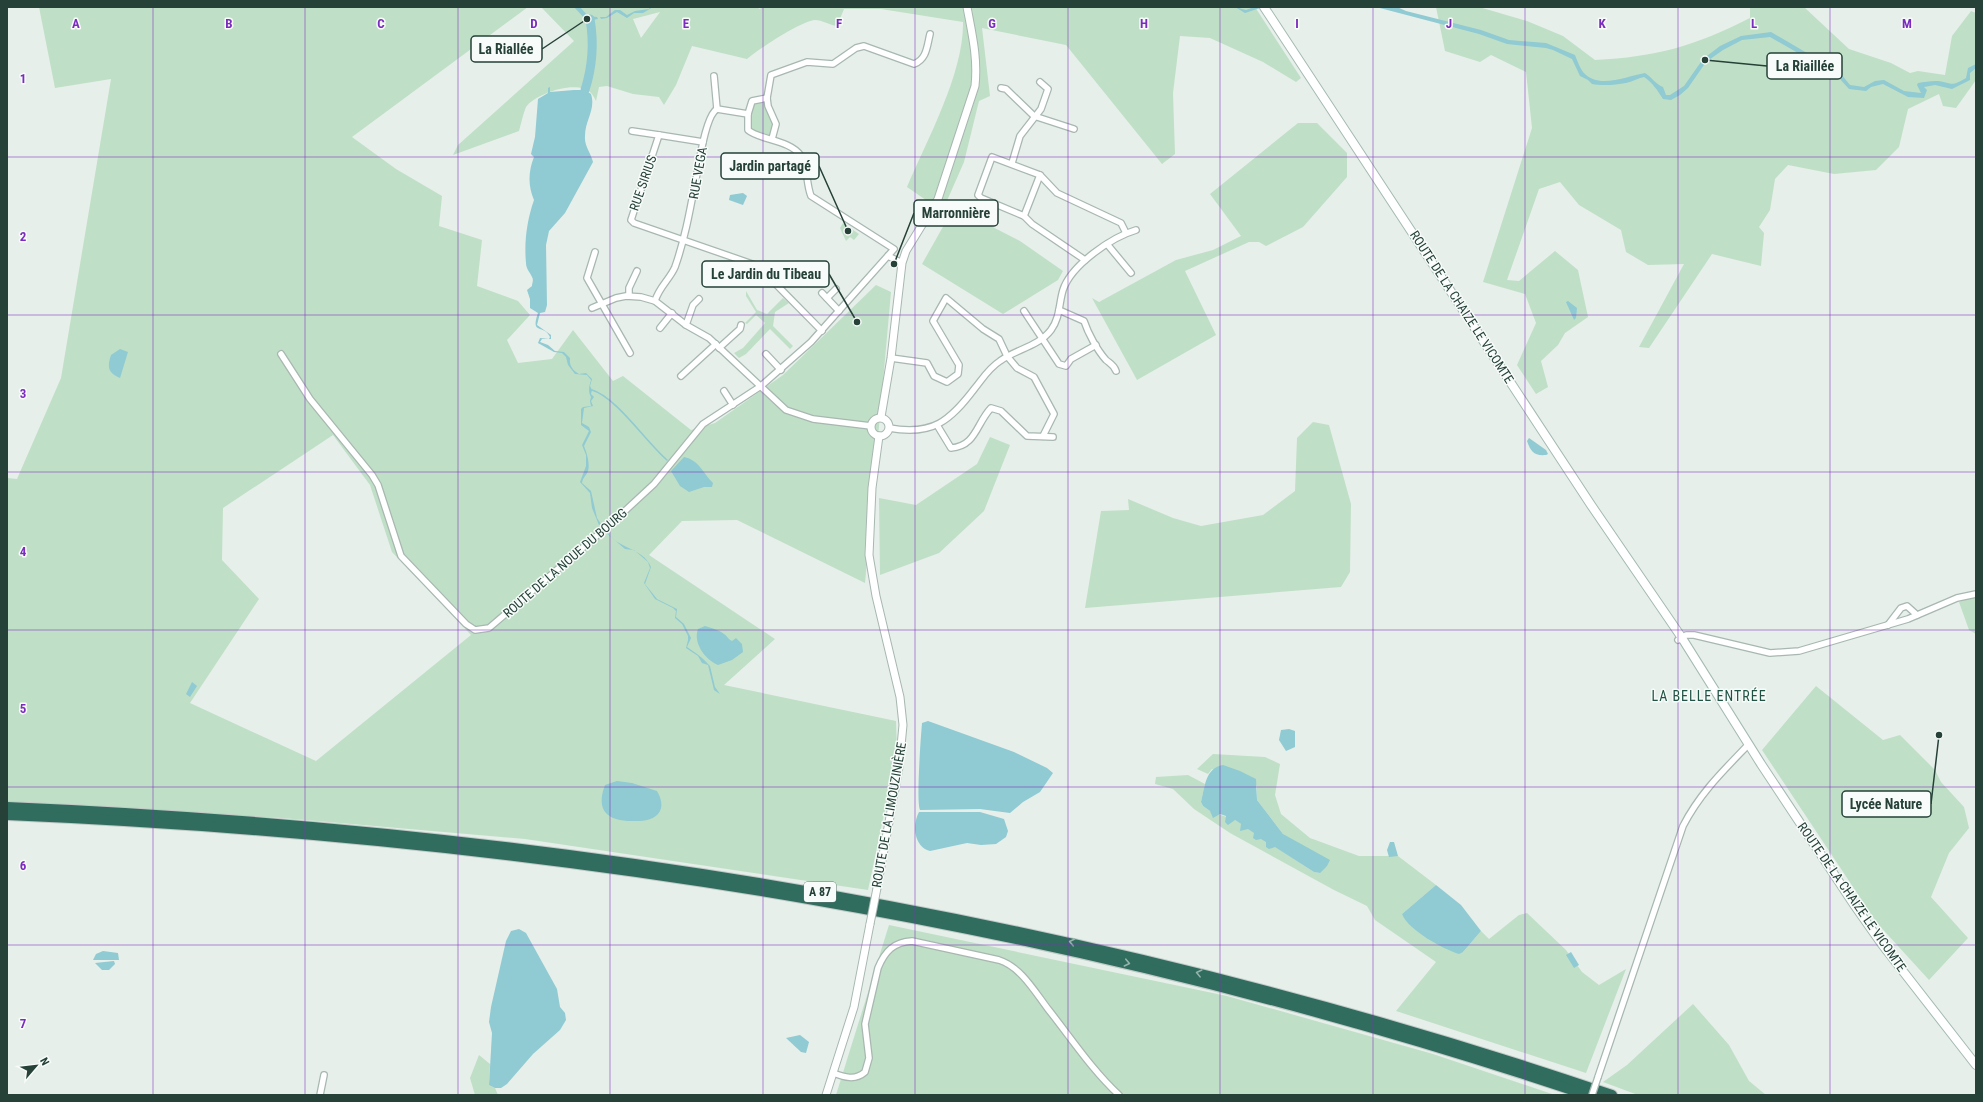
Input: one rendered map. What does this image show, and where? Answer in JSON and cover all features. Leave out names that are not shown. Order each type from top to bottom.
[{"type":"highway","name":"A 87","points":[[7,807],[195,817],[446,840],[651,865],[853,898],[1023,931],[1228,980],[1417,1033],[1612,1095]]},
{"type":"highway","name":"A 87","points":[[7,815],[194,825],[430,846],[637,871],[838,903],[1028,941],[1213,984],[1401,1036],[1587,1095]]},
{"type":"main road","name":"ROUTE DE LA CHAIZE LE VICOMTE","points":[[1264,7],[1640,577],[1657,608],[1680,639],[1868,926],[1976,1065]]},
{"type":"street","points":[[881,417],[891,358],[902,263],[906,251],[938,198],[970,99],[977,71],[974,35],[967,7]]},
{"type":"street","points":[[767,98],[752,101],[748,114],[747,128],[750,132],[772,139],[776,124],[768,106],[767,98],[770,77],[774,73],[786,71],[807,62],[833,64],[860,46],[868,47],[914,64],[920,62],[925,56],[930,34]]},
{"type":"street","points":[[714,76],[717,109],[748,114]]},
{"type":"street","points":[[1012,163],[1020,136],[1034,116],[1041,109],[1048,89],[1040,82]]},
{"type":"street","points":[[1001,88],[1006,89],[1034,116],[1074,129]]},
{"type":"street","name":"RUE VEGA","points":[[655,301],[661,286],[674,267],[684,240],[692,206],[703,142],[712,115],[717,109]]},
{"type":"street","points":[[632,131],[703,142]]},
{"type":"street","name":"RUE SIRIUS","points":[[659,135],[631,219],[634,223],[684,240]]},
{"type":"street","name":"ROUTE DE LA NOUE DU BOURG","points":[[281,354],[310,398],[372,475],[378,485],[401,556],[466,624],[475,630],[482,630],[495,624],[546,578],[603,531],[658,480],[703,424],[761,386],[781,370],[822,331],[894,249],[811,196],[801,156],[794,149],[772,139]]},
{"type":"street","points":[[1085,260],[1032,224],[1024,216],[981,198],[978,195],[992,157],[1012,163],[1040,175],[1057,193],[1121,223],[1126,233]]},
{"type":"street","points":[[1024,216],[1040,175]]},
{"type":"street","points":[[889,428],[912,431],[926,430],[938,426],[956,412],[988,370],[1007,356],[1042,339],[1054,325],[1067,280],[1075,269],[1107,244],[1126,233],[1136,230]]},
{"type":"street","points":[[684,240],[758,266],[822,331]]},
{"type":"street","points":[[1107,244],[1131,274]]},
{"type":"street","points":[[595,252],[587,278],[600,304],[630,352]]},
{"type":"street","points":[[888,256],[902,263]]},
{"type":"street","points":[[629,296],[629,288],[637,271]]},
{"type":"street","points":[[827,298],[836,289]]},
{"type":"street","points":[[822,293],[839,312]]},
{"type":"street","points":[[592,308],[616,298],[629,296],[641,297],[655,301],[686,325],[698,331],[718,346],[746,375],[761,386],[780,405],[795,414],[813,419],[871,426]]},
{"type":"street","points":[[891,358],[927,363],[934,376],[947,382],[958,374],[959,365],[933,321],[946,298],[983,329],[998,339],[1007,356],[1017,368],[1034,377],[1054,414],[1043,436]]},
{"type":"street","points":[[686,325],[693,306],[699,299]]},
{"type":"street","points":[[1059,310],[1084,320],[1096,345],[1105,359],[1114,365],[1116,372]]},
{"type":"street","points":[[1024,312],[1060,364],[1066,366],[1071,359],[1096,345]]},
{"type":"street","points":[[660,328],[672,313]]},
{"type":"street","points":[[682,376],[740,329],[741,325]]},
{"type":"street","points":[[766,354],[781,370]]},
{"type":"street","points":[[724,391],[733,405]]},
{"type":"street","points":[[938,426],[951,448],[960,448],[971,441],[991,408],[1000,411],[1027,436],[1053,437]]},
{"type":"street","points":[[881,417],[886,420],[889,428],[884,435],[879,436],[873,433],[871,426],[874,419],[881,417]]},
{"type":"street","name":"ROUTE DE LA LIMOUZINIÈRE","points":[[826,1095],[854,1006],[899,767],[903,724],[900,697],[880,615],[869,555],[872,488],[879,436]]},
{"type":"street","points":[[1680,639],[1686,636],[1699,635],[1770,652],[1799,651],[1888,625],[1965,596],[1976,594]]},
{"type":"street","points":[[1888,625],[1901,608],[1907,606],[1912,608],[1917,615]]},
{"type":"street","points":[[1592,1095],[1683,826],[1694,805],[1705,790],[1749,744]]},
{"type":"street","points":[[833,1073],[856,1078],[865,1072],[868,1058],[864,1024],[878,968],[885,953],[890,948],[900,943],[912,941],[999,960],[1011,966],[1028,984],[1104,1080],[1119,1095]]},
{"type":"street","points":[[320,1095],[324,1075]]},
{"type":"green space","points":[[39,7],[528,7],[352,137],[396,169],[442,196],[439,226],[482,240],[477,286],[518,301],[530,315],[507,340],[518,363],[552,359],[573,330],[613,381],[623,376],[691,430],[715,423],[783,375],[876,285],[891,292],[865,583],[737,520],[682,521],[649,555],[775,639],[724,685],[896,721],[897,753],[868,890],[525,839],[282,818],[7,803],[7,478],[17,479],[61,378],[111,79],[55,88]],"holes":[[[333,435],[370,485],[392,552],[471,635],[316,761],[190,703],[259,599],[222,560],[223,508]]]},
{"type":"green space","points":[[541,7],[756,7],[760,9],[762,7],[1255,7],[1301,78],[1296,82],[1263,62],[1210,38],[1180,36],[1173,93],[1175,154],[1162,164],[1066,45],[982,28],[990,96],[979,101],[964,162],[946,203],[1020,241],[1063,271],[1058,280],[1003,314],[922,264],[949,216],[907,187],[934,128],[951,84],[962,42],[963,22],[881,9],[844,9],[837,26],[818,20],[800,25],[780,36],[747,59],[692,46],[676,85],[664,105],[659,97],[633,94],[607,86],[599,87],[596,101],[591,93],[585,89],[577,87],[557,90],[539,97],[526,107],[519,131],[453,155],[458,145],[574,41]],"holes":[[[660,12],[641,38],[633,19]]]},
{"type":"green space","points":[[1436,7],[1479,7],[1527,21],[1563,36],[1595,60],[1656,53],[1693,43],[1750,18],[1750,7],[1804,7],[1849,49],[1891,63],[1910,73],[1918,71],[1945,75],[1952,36],[1971,11],[1976,13],[1976,80],[1956,108],[1943,106],[1939,94],[1908,109],[1899,147],[1876,170],[1834,174],[1788,165],[1775,179],[1770,210],[1759,227],[1764,233],[1761,266],[1712,254],[1649,348],[1639,347],[1684,264],[1648,265],[1626,252],[1621,230],[1579,205],[1560,182],[1539,189],[1507,280],[1519,281],[1555,251],[1578,270],[1588,317],[1565,333],[1558,345],[1541,361],[1548,387],[1536,394],[1517,365],[1536,323],[1525,294],[1483,282],[1532,128],[1526,72],[1491,55],[1480,62],[1445,51]]},
{"type":"green space","points":[[763,102],[775,124],[771,135],[759,133],[750,127],[753,104]]},
{"type":"green space","points":[[1298,123],[1317,123],[1347,153],[1347,177],[1303,227],[1266,246],[1259,242],[1249,242],[1185,271],[1216,335],[1137,380],[1092,298],[1099,302],[1176,260],[1213,250],[1241,236],[1210,194]]},
{"type":"green space","points":[[843,223],[859,234],[854,240],[850,237],[846,241],[840,228]]},
{"type":"green space","points":[[746,291],[757,310],[767,314],[783,298],[789,303],[775,312],[773,326],[793,346],[790,349],[770,329],[746,354],[739,358],[734,353],[743,348],[765,323],[756,315],[747,324],[745,323],[756,312],[746,296]]},
{"type":"green space","points":[[1313,422],[1329,425],[1351,504],[1350,572],[1341,587],[1085,608],[1101,511],[1129,510],[1128,499],[1173,518],[1201,526],[1263,515],[1295,491],[1297,438]]},
{"type":"green space","points":[[990,437],[1010,445],[984,511],[939,553],[880,575],[879,498],[916,505],[977,464]]},
{"type":"green space","points":[[1976,596],[1976,634],[1969,630],[1959,602]]},
{"type":"green space","points":[[1816,686],[1883,740],[1900,735],[1935,770],[1941,782],[1964,807],[1969,828],[1949,853],[1931,897],[1968,938],[1929,980],[1877,923],[1762,750]]},
{"type":"green space","points":[[1213,754],[1265,757],[1280,764],[1275,795],[1281,814],[1310,838],[1359,856],[1398,856],[1436,885],[1402,914],[1463,952],[1481,931],[1489,939],[1519,915],[1527,913],[1566,950],[1582,972],[1599,985],[1626,969],[1586,1073],[1396,1011],[1436,962],[1375,920],[1367,906],[1334,890],[1230,833],[1194,809],[1173,789],[1155,784],[1156,777],[1188,775],[1205,784],[1201,802],[1203,806],[1210,811],[1235,820],[1314,872],[1320,873],[1283,834],[1257,800],[1257,786],[1212,769],[1208,774],[1197,769]]},
{"type":"green space","points":[[889,925],[1227,996],[1433,1054],[1555,1095],[836,1095]]},
{"type":"green space","points":[[1693,1004],[1729,1045],[1749,1081],[1766,1095],[1638,1095],[1603,1082],[1627,1065]]},
{"type":"green space","points":[[479,1055],[490,1064],[489,1085],[495,1088],[498,1095],[475,1095],[470,1078]]},
{"type":"water","points":[[574,7],[580,7],[588,16],[597,17],[598,19],[587,21]]},
{"type":"water","points":[[650,7],[653,7],[643,13],[634,13],[627,18],[617,12],[607,18],[601,19],[600,17],[606,17],[615,10],[620,10],[627,15],[635,11],[649,9]]},
{"type":"water","points":[[1235,7],[1246,10],[1254,7],[1263,7],[1245,13]]},
{"type":"water","points":[[1376,7],[1397,7],[1406,11],[1481,30],[1509,40],[1546,43],[1575,55],[1583,72],[1596,80],[1604,81],[1621,79],[1645,73],[1663,87],[1666,95],[1670,95],[1684,86],[1703,59],[1720,46],[1741,36],[1771,32],[1807,53],[1827,71],[1841,74],[1850,85],[1864,87],[1875,81],[1884,80],[1904,91],[1921,93],[1917,85],[1918,83],[1940,81],[1953,84],[1966,78],[1968,68],[1976,64],[1976,68],[1970,73],[1970,80],[1952,89],[1935,85],[1924,87],[1927,90],[1924,98],[1908,97],[1883,84],[1871,87],[1866,91],[1849,89],[1839,78],[1825,75],[1805,57],[1770,37],[1742,40],[1723,50],[1706,62],[1688,88],[1671,100],[1663,99],[1652,84],[1644,77],[1618,84],[1592,84],[1580,76],[1572,59],[1553,50],[1507,44],[1479,34]]},
{"type":"water","points":[[550,87],[550,92],[585,90],[591,94],[592,105],[585,130],[585,140],[593,162],[565,213],[549,231],[546,245],[547,305],[545,312],[540,313],[537,325],[551,335],[551,339],[549,339],[550,337],[547,333],[537,327],[536,320],[538,313],[530,308],[530,299],[527,290],[532,286],[533,279],[526,265],[525,247],[528,223],[534,200],[530,179],[534,157],[531,154],[535,137],[538,99],[548,93],[548,88]]},
{"type":"water","points":[[743,193],[747,196],[743,205],[729,200],[730,195]]},
{"type":"water","points":[[1568,301],[1577,308],[1576,318],[1574,320],[1566,302]]},
{"type":"water","points":[[540,338],[549,339],[542,339],[540,342],[548,345],[555,351],[564,352],[570,358],[574,371],[579,374],[586,373],[592,379],[590,386],[592,390],[591,394],[594,397],[591,401],[593,406],[584,408],[582,423],[589,427],[591,432],[584,446],[588,458],[589,468],[582,483],[591,491],[597,518],[601,524],[599,525],[592,508],[590,493],[580,482],[586,466],[586,455],[582,445],[589,431],[581,425],[581,409],[583,407],[591,406],[589,389],[591,380],[587,375],[575,374],[568,365],[566,357],[562,353],[554,352],[538,343]]},
{"type":"water","points":[[120,349],[128,352],[120,378],[111,372],[109,363],[111,355]]},
{"type":"water","points":[[1529,438],[1546,450],[1548,454],[1536,454],[1530,448],[1527,441]]},
{"type":"water","points":[[684,457],[693,461],[700,467],[713,483],[712,487],[704,487],[689,492],[680,486],[671,471]]},
{"type":"water","points":[[611,537],[617,541],[633,550],[625,549]]},
{"type":"water","points":[[636,551],[647,560],[651,567],[645,584],[657,599],[677,609],[676,617],[684,624],[691,638],[687,647],[705,660],[710,666],[715,687],[720,694],[714,690],[708,665],[702,663],[698,656],[686,648],[688,636],[682,624],[675,618],[676,611],[655,599],[644,583],[650,568],[648,562]]},
{"type":"water","points":[[705,626],[720,631],[732,641],[736,638],[742,644],[743,652],[732,660],[718,665],[708,659],[698,645],[697,639],[698,629]]},
{"type":"water","points":[[192,682],[197,686],[190,697],[186,694]]},
{"type":"water","points":[[928,721],[1014,752],[1047,768],[1053,773],[1040,792],[1023,802],[1010,813],[980,809],[920,810],[919,782],[922,723]]},
{"type":"water","points":[[1289,729],[1295,731],[1295,747],[1286,751],[1279,740],[1281,730]]},
{"type":"water","points":[[1223,765],[1256,779],[1257,800],[1283,834],[1330,860],[1327,866],[1320,873],[1314,872],[1275,847],[1269,849],[1266,847],[1266,842],[1261,839],[1256,840],[1253,838],[1254,833],[1248,829],[1240,831],[1241,824],[1235,820],[1228,825],[1225,822],[1226,816],[1220,814],[1213,818],[1210,811],[1203,806],[1201,802],[1209,774],[1217,767]]},
{"type":"water","points":[[617,781],[632,783],[657,791],[661,802],[661,808],[658,814],[646,820],[624,821],[616,819],[606,813],[602,802],[602,794],[605,785]]},
{"type":"water","points":[[919,812],[980,812],[1004,819],[1008,831],[1006,837],[996,844],[981,845],[967,843],[930,851],[921,845],[916,835],[915,829]]},
{"type":"water","points":[[1390,842],[1394,842],[1398,856],[1389,857],[1387,850]]},
{"type":"water","points":[[1436,885],[1461,905],[1481,931],[1463,952],[1459,954],[1444,948],[1418,932],[1411,926],[1402,914]]},
{"type":"water","points":[[519,929],[526,933],[557,989],[560,1007],[565,1013],[566,1020],[560,1030],[533,1054],[507,1084],[501,1088],[495,1088],[489,1085],[492,1033],[489,1022],[491,1007],[506,941],[511,931]]},
{"type":"water","points":[[103,951],[118,953],[119,960],[93,960],[96,954]]},
{"type":"water","points":[[1571,952],[1579,965],[1574,968],[1566,955]]},
{"type":"water","points":[[114,961],[115,964],[109,970],[102,970],[95,963]]},
{"type":"water","points":[[800,1035],[809,1042],[806,1053],[801,1052],[786,1038]]},
{"type":"waterway","points":[[585,90],[592,55],[590,19]]},
{"type":"waterway","points":[[592,390],[601,394],[621,410],[667,460]]},
{"type":"place","name":"La Riallée","points":[[587,19]]},
{"type":"place","name":"La Riaillée","points":[[1705,60]]},
{"type":"place","name":"Jardin partagé","points":[[848,231]]},
{"type":"place","name":"Marronnière","points":[[894,264]]},
{"type":"place","name":"Le Jardin du Tibeau","points":[[857,322]]},
{"type":"place","name":"Lycée Nature","points":[[1939,735]]},
{"type":"district","name":"LA BELLE ENTRÉE","points":[[1709,696]]}]
